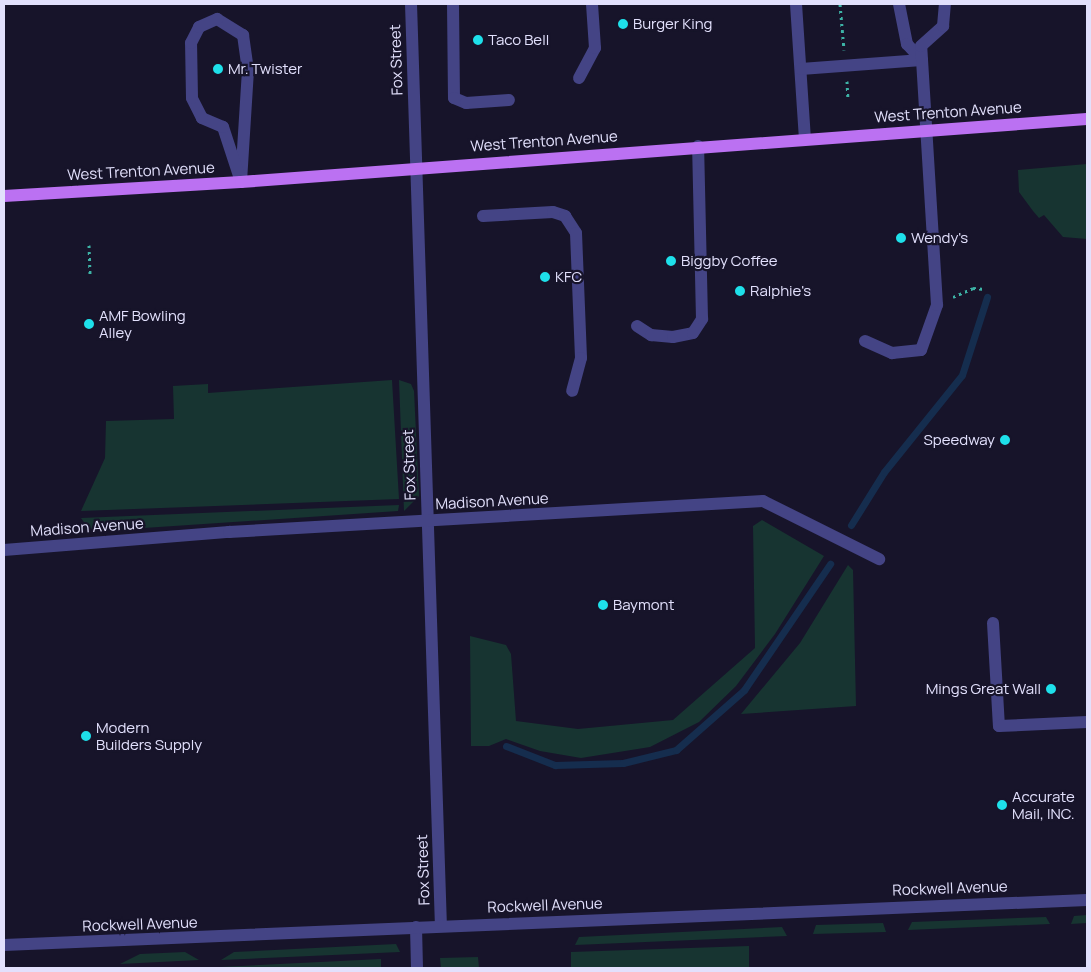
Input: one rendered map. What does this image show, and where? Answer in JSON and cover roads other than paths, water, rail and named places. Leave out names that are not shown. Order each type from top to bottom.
[{"type":"main road","name":"West Trenton Avenue","points":[[4,196],[241,182],[415,167],[1087,119]]},
{"type":"street","name":"Fox Street","points":[[411,4],[441,926]]},
{"type":"street","points":[[453,4],[454,98],[466,103],[509,100]]},
{"type":"street","points":[[579,78],[595,48],[592,4]]},
{"type":"street","points":[[796,4],[805,138]]},
{"type":"street","points":[[798,28],[804,4]]},
{"type":"street","points":[[899,4],[907,44],[922,60]]},
{"type":"street","points":[[865,340],[892,353],[921,350],[937,305],[921,46],[943,26],[945,4]]},
{"type":"street","points":[[217,19],[243,35],[248,70],[241,182],[224,127],[202,118],[192,98],[191,43],[199,27],[217,19]]},
{"type":"street","points":[[800,69],[922,60]]},
{"type":"street","points":[[637,326],[651,335],[673,337],[693,333],[702,319],[698,146]]},
{"type":"street","points":[[483,216],[553,212],[566,216],[576,233],[581,358],[572,391]]},
{"type":"street","name":"Madison Avenue","points":[[4,550],[427,521],[763,502],[879,559]]},
{"type":"street","points":[[993,623],[999,726],[1087,722]]},
{"type":"street","name":"Rockwell Avenue","points":[[4,945],[1087,900]]},
{"type":"street","points":[[416,927],[417,968]]},
{"type":"waterway","points":[[851,525],[884,472],[962,375],[987,297]]},
{"type":"waterway","points":[[506,746],[555,765],[623,763],[676,750],[744,690],[830,564]]},
{"type":"place","name":"Burger King","points":[[623,24]]},
{"type":"place","name":"Taco Bell","points":[[478,40]]},
{"type":"place","name":"Mr. Twister","points":[[218,69]]},
{"type":"place","name":"Wendy's","points":[[901,238]]},
{"type":"place","name":"Biggby Coffee","points":[[671,261]]},
{"type":"place","name":"KFC","points":[[545,277]]},
{"type":"place","name":"Ralphie's","points":[[740,291]]},
{"type":"place","name":"AMF Bowling Alley","points":[[89,324]]},
{"type":"place","name":"Speedway","points":[[1005,440]]},
{"type":"place","name":"Baymont","points":[[603,605]]},
{"type":"place","name":"Mings Great Wall","points":[[1051,689]]},
{"type":"place","name":"Modern Builders Supply","points":[[86,736]]},
{"type":"place","name":"Accurate Mail, INC.","points":[[1002,805]]}]
